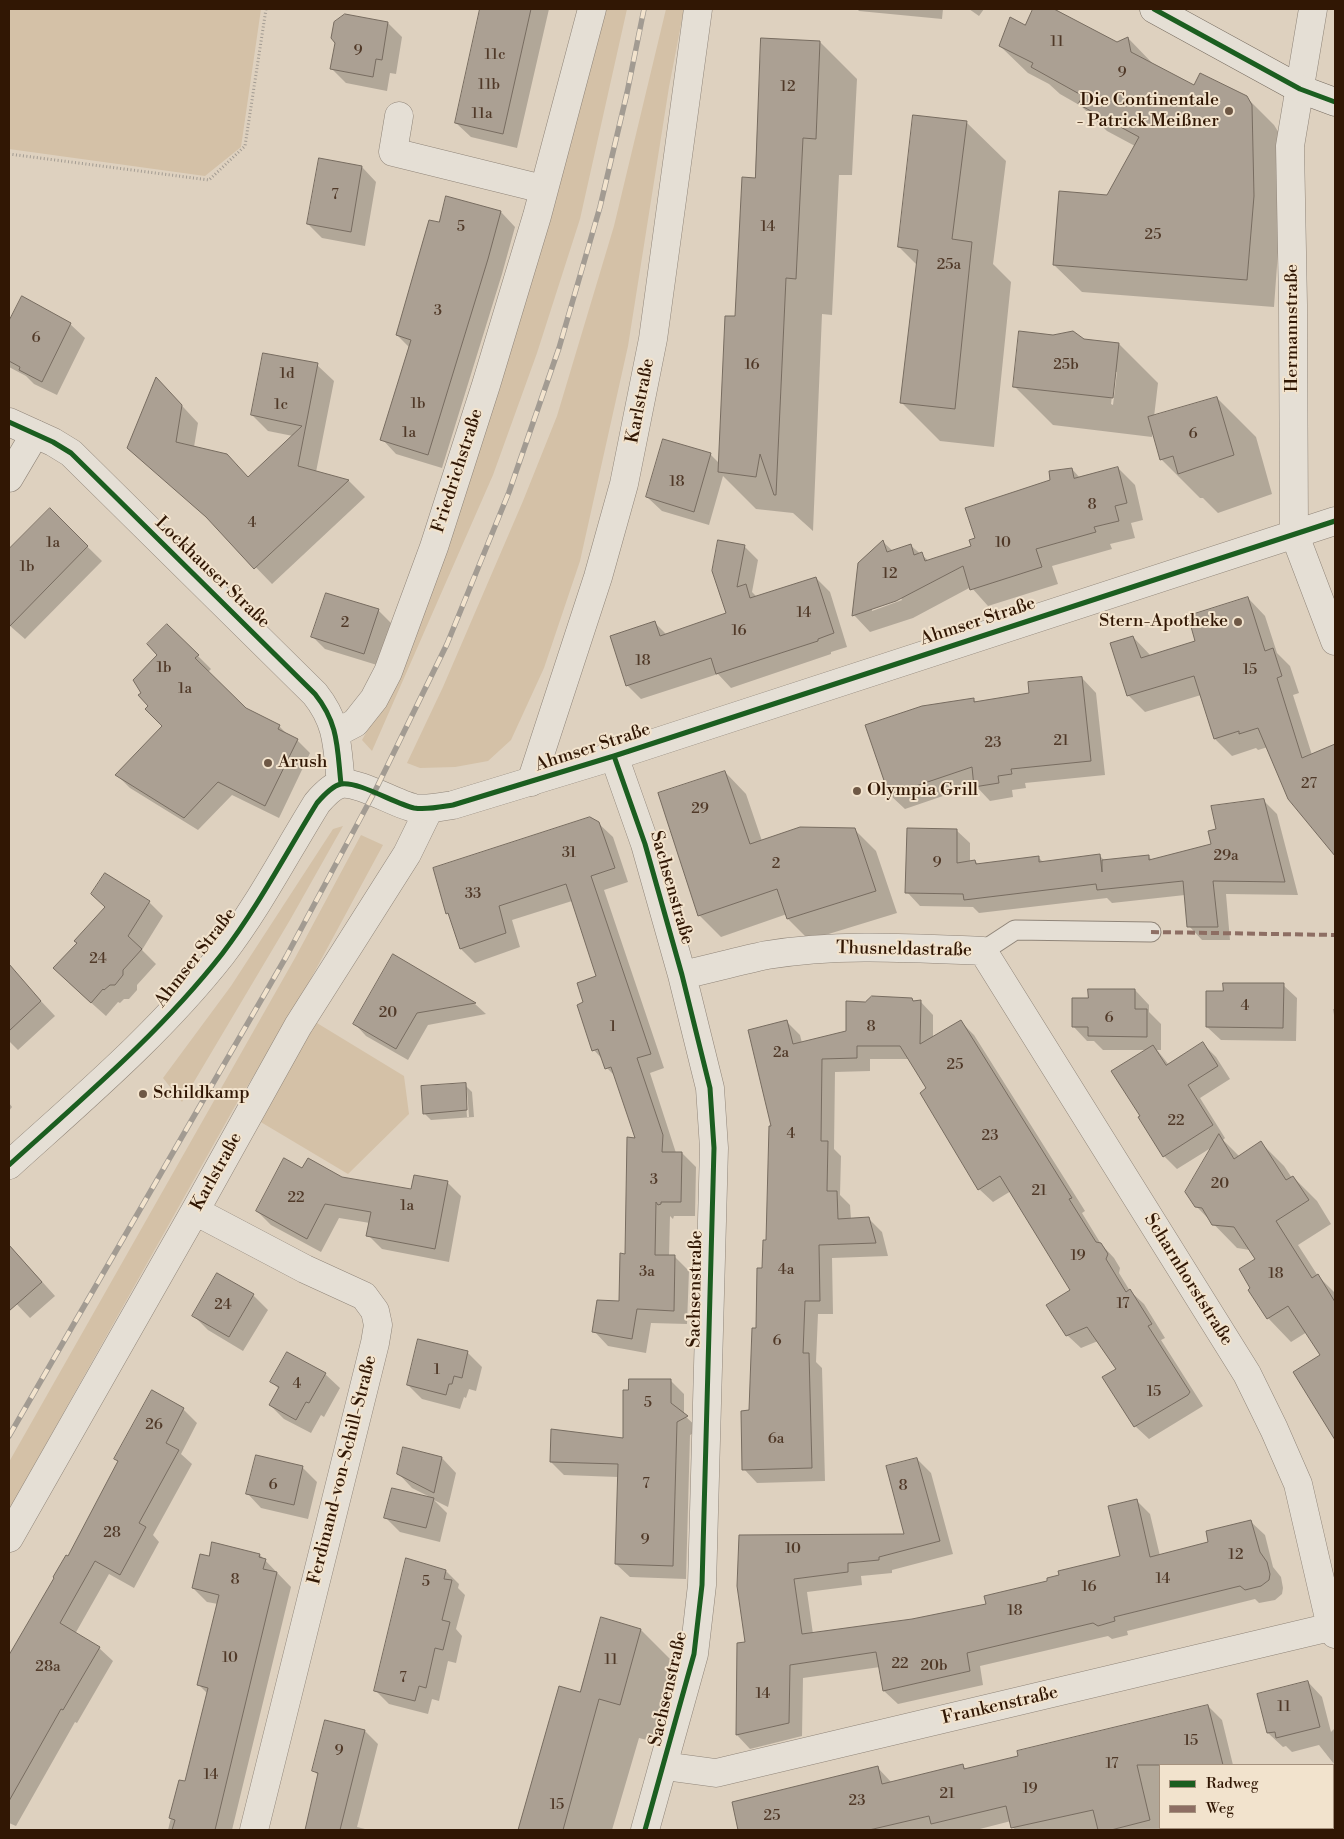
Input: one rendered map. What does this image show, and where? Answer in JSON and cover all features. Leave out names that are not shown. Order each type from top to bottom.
[{"type":"street","name":"Friedrichstraße","points":[[336,733],[355,723],[374,699],[388,672],[434,547],[537,216],[592,9]]},
{"type":"street","name":"Karlstraße","points":[[531,782],[598,577],[624,484],[653,340],[698,9]]},
{"type":"street","points":[[1154,9],[1300,89],[1335,102]]},
{"type":"street","name":"Hermannstraße","points":[[1313,9],[1290,146],[1294,533],[1335,641]]},
{"type":"street","points":[[399,116],[392,152],[543,189]]},
{"type":"street","name":"Lockhauser Straße","points":[[9,422],[53,442],[71,453],[315,694],[327,708],[336,733],[341,784]]},
{"type":"street","points":[[9,478],[35,434]]},
{"type":"street","name":"Ahmser Straße","points":[[9,1165],[107,1077],[164,1020],[222,953],[260,897],[317,802],[327,792],[341,784],[354,785],[414,808],[429,809],[453,805],[614,756],[1335,520]]},
{"type":"street","name":"Sachsenstraße","points":[[614,756],[645,844],[682,975],[710,1088],[714,1148],[702,1585],[694,1654],[645,1830]]},
{"type":"street","name":"Karlstraße","points":[[9,1538],[298,1026],[407,854],[429,809]]},
{"type":"street","name":"Thusneldastraße","points":[[682,975],[768,955],[824,949],[889,948],[983,951]]},
{"type":"street","name":"Scharnhorststraße","points":[[983,951],[1246,1374],[1274,1429],[1298,1484],[1334,1629]]},
{"type":"street","name":"Ferdinand-von-Schill-Straße","points":[[195,1211],[305,1269],[364,1296],[375,1311],[378,1325],[254,1830]]},
{"type":"street","name":"Frankenstraße","points":[[664,1766],[716,1773],[1334,1629]]},
{"type":"lane","name":"Thusneldastraße","points":[[983,951],[1015,930],[1151,932]]},
{"type":"path","points":[[9,154],[209,180],[245,146],[266,9]]},
{"type":"shaded area","points":[[9,9],[261,9],[241,147],[205,176],[9,149]]},
{"type":"shaded area","points":[[601,9],[627,9],[580,219],[537,353],[493,475],[372,751],[362,740],[384,700]]},
{"type":"shaded area","points":[[666,9],[684,9],[669,87],[628,346],[580,561],[544,668],[511,740],[488,761],[455,767],[420,768],[407,763],[443,687],[523,501],[557,416],[614,226]]},
{"type":"shaded area","points":[[343,826],[290,920],[182,1102],[163,1078],[231,986],[333,829]]},
{"type":"shaded area","points":[[361,835],[383,845],[295,1008],[234,1108],[9,1510],[9,1462],[295,958]]},
{"type":"shaded area","points":[[312,1020],[404,1076],[409,1114],[348,1174],[254,1118]]},
{"type":"building","points":[[480,9],[531,9],[503,134],[455,123]]},
{"type":"building","points":[[1033,9],[1054,9],[1117,42],[1128,37],[1131,52],[1194,85],[1200,73],[1247,96],[1252,105],[1254,196],[1247,280],[1053,265],[1059,191],[1107,195],[1139,137],[1078,104],[1083,96],[1031,67],[1033,63],[999,46],[1010,17],[1025,25]]},
{"type":"building","points":[[345,14],[388,22],[382,60],[376,59],[373,77],[330,69],[335,43],[331,38],[334,22]]},
{"type":"building","points":[[761,38],[820,41],[816,139],[803,138],[796,279],[786,278],[776,495],[774,495],[760,454],[756,477],[718,472],[725,316],[735,316],[742,177],[755,178]]},
{"type":"building","points":[[913,115],[967,121],[952,239],[972,242],[955,409],[900,403],[918,250],[898,247]]},
{"type":"building","points":[[319,158],[362,166],[351,232],[307,224]]},
{"type":"building","points":[[446,196],[501,211],[428,455],[380,440],[411,340],[396,335],[429,220],[439,222]]},
{"type":"building","points":[[22,296],[71,323],[42,382],[19,370],[20,367],[9,361],[9,321]]},
{"type":"building","points":[[1019,331],[1053,335],[1073,331],[1084,339],[1119,343],[1113,398],[1013,387]]},
{"type":"building","points":[[263,353],[318,363],[298,466],[349,480],[254,569],[206,517],[127,448],[156,377],[182,405],[176,442],[227,454],[248,477],[302,426],[251,415]]},
{"type":"building","points":[[1217,397],[1234,455],[1178,474],[1173,456],[1160,460],[1148,417]]},
{"type":"building","points":[[663,439],[711,453],[694,512],[646,497]]},
{"type":"building","points":[[1118,467],[1127,503],[1115,506],[1119,521],[1094,527],[1096,532],[1036,549],[1042,567],[970,590],[963,566],[896,601],[852,616],[858,563],[883,540],[887,552],[911,544],[914,555],[922,552],[925,561],[971,546],[969,540],[975,538],[965,508],[1050,480],[1049,471],[1072,468],[1074,478]]},
{"type":"building","points":[[50,508],[88,546],[9,627],[9,549]]},
{"type":"building","points":[[718,540],[745,545],[737,587],[746,584],[750,598],[816,577],[834,633],[818,639],[818,641],[716,674],[711,658],[626,686],[610,636],[655,621],[660,636],[726,613],[712,571]]},
{"type":"building","points":[[326,593],[379,609],[364,654],[311,637]]},
{"type":"building","points":[[1248,597],[1265,651],[1273,648],[1282,676],[1277,678],[1302,758],[1335,744],[1335,856],[1288,799],[1258,728],[1239,734],[1239,731],[1214,739],[1194,676],[1127,696],[1110,643],[1133,636],[1141,658],[1195,641],[1188,616]]},
{"type":"building","points":[[167,624],[199,655],[195,658],[246,708],[280,725],[278,729],[298,739],[265,806],[218,782],[184,818],[115,775],[162,726],[145,709],[148,706],[138,695],[141,693],[133,680],[157,655],[147,644]]},
{"type":"building","points":[[1082,677],[1091,761],[1011,769],[1012,774],[998,776],[999,783],[974,787],[972,767],[889,795],[865,725],[922,706],[974,698],[974,702],[1029,693],[1028,682]]},
{"type":"building","points":[[725,771],[750,844],[800,827],[855,828],[876,891],[787,919],[777,889],[698,916],[658,793]]},
{"type":"building","points":[[1264,799],[1285,882],[1213,881],[1218,927],[1187,927],[1183,881],[1097,890],[1096,884],[964,900],[963,894],[905,893],[907,828],[957,829],[957,863],[975,860],[976,864],[1039,856],[1039,862],[1100,854],[1102,872],[1102,860],[1149,855],[1149,860],[1211,844],[1208,831],[1216,829],[1211,806]]},
{"type":"building","points":[[590,817],[599,822],[615,868],[591,876],[651,1054],[637,1058],[663,1135],[662,1152],[682,1152],[681,1202],[661,1202],[658,1205],[656,1202],[655,1255],[675,1255],[674,1311],[637,1309],[632,1339],[592,1332],[597,1300],[619,1301],[620,1253],[625,1254],[627,1137],[635,1138],[611,1067],[605,1069],[598,1049],[592,1051],[577,1005],[583,1002],[577,983],[596,976],[566,884],[499,906],[506,933],[460,949],[448,913],[446,914],[433,868]]},
{"type":"building","points":[[105,873],[150,901],[128,936],[142,949],[123,970],[123,975],[115,985],[110,985],[103,989],[91,1003],[53,968],[77,943],[74,941],[105,907],[91,894]]},
{"type":"building","points":[[393,954],[476,1003],[417,1013],[396,1049],[353,1024]]},
{"type":"building","points":[[9,964],[41,1001],[9,1031]]},
{"type":"building","points":[[1223,983],[1284,983],[1283,1028],[1206,1027],[1206,991],[1223,991]]},
{"type":"building","points":[[1088,989],[1135,989],[1135,1009],[1147,1009],[1147,1037],[1088,1036],[1088,1027],[1072,1027],[1072,998],[1088,998]]},
{"type":"building","points":[[872,996],[912,998],[913,1001],[921,1000],[920,1044],[961,1020],[1072,1198],[1069,1199],[1096,1242],[1101,1243],[1108,1254],[1106,1259],[1126,1292],[1130,1289],[1152,1324],[1148,1326],[1190,1392],[1188,1395],[1134,1427],[1102,1377],[1116,1369],[1087,1327],[1066,1336],[1046,1305],[1070,1290],[1000,1176],[978,1190],[920,1093],[926,1088],[900,1046],[857,1046],[857,1058],[822,1059],[821,1141],[828,1141],[827,1191],[837,1191],[838,1219],[869,1217],[876,1243],[819,1245],[820,1301],[805,1301],[803,1353],[809,1353],[812,1468],[742,1470],[741,1411],[749,1410],[752,1328],[756,1328],[757,1268],[762,1268],[763,1240],[766,1240],[769,1126],[771,1126],[748,1030],[787,1020],[793,1044],[846,1031],[846,1001],[865,1002]]},
{"type":"building","points":[[1203,1042],[1218,1066],[1188,1085],[1213,1125],[1163,1157],[1138,1117],[1140,1116],[1111,1071],[1153,1045],[1166,1065]]},
{"type":"building","points":[[466,1083],[467,1110],[423,1114],[421,1086]]},
{"type":"building","points":[[1219,1134],[1234,1159],[1261,1141],[1286,1180],[1293,1176],[1309,1200],[1276,1221],[1312,1278],[1318,1274],[1335,1302],[1335,1440],[1293,1372],[1320,1355],[1288,1306],[1267,1319],[1248,1290],[1250,1288],[1239,1269],[1255,1259],[1234,1227],[1212,1225],[1202,1208],[1195,1207],[1185,1192]]},
{"type":"building","points":[[284,1158],[302,1168],[308,1158],[342,1177],[411,1189],[414,1175],[448,1181],[435,1249],[366,1236],[371,1212],[325,1204],[307,1239],[256,1211]]},
{"type":"building","points":[[9,1245],[42,1282],[9,1311]]},
{"type":"building","points":[[217,1273],[254,1294],[229,1337],[192,1316]]},
{"type":"building","points":[[418,1339],[468,1351],[462,1378],[454,1376],[452,1384],[449,1384],[446,1395],[407,1385]]},
{"type":"building","points":[[287,1352],[326,1373],[309,1403],[306,1402],[296,1420],[269,1405],[279,1387],[270,1382]]},
{"type":"building","points":[[629,1379],[671,1379],[671,1403],[688,1416],[677,1422],[673,1566],[615,1564],[618,1464],[550,1462],[551,1429],[623,1438],[623,1390],[628,1390]]},
{"type":"building","points":[[152,1390],[184,1408],[166,1443],[179,1450],[139,1523],[146,1527],[120,1575],[95,1561],[60,1623],[100,1647],[63,1710],[61,1709],[9,1801],[9,1655],[66,1555],[68,1556],[118,1461],[114,1459]]},
{"type":"building","points":[[403,1447],[442,1457],[434,1493],[397,1474]]},
{"type":"building","points":[[256,1455],[303,1466],[294,1505],[246,1494]]},
{"type":"building","points":[[917,1458],[940,1541],[879,1557],[879,1560],[848,1563],[848,1572],[794,1579],[802,1634],[912,1619],[986,1604],[984,1596],[1047,1581],[1047,1578],[1059,1575],[1058,1571],[1120,1556],[1108,1506],[1137,1499],[1150,1557],[1208,1542],[1206,1531],[1251,1520],[1260,1552],[1267,1562],[1270,1574],[1269,1580],[1261,1586],[1245,1590],[1240,1586],[1114,1617],[1115,1621],[1098,1626],[1093,1623],[967,1653],[970,1671],[883,1691],[876,1652],[790,1665],[789,1723],[736,1735],[737,1643],[745,1642],[737,1586],[739,1535],[904,1534],[886,1466]]},
{"type":"building","points":[[392,1488],[434,1498],[426,1528],[384,1518]]},
{"type":"building","points":[[212,1542],[260,1554],[259,1557],[266,1559],[263,1569],[277,1572],[215,1830],[172,1830],[175,1820],[169,1818],[179,1780],[185,1781],[208,1688],[197,1685],[219,1595],[192,1588],[200,1554],[209,1556]]},
{"type":"building","points":[[406,1558],[446,1570],[444,1579],[452,1580],[442,1620],[450,1622],[443,1650],[435,1648],[426,1688],[419,1686],[415,1701],[374,1691]]},
{"type":"building","points":[[601,1617],[641,1629],[620,1705],[599,1699],[563,1830],[518,1830],[559,1686],[580,1692]]},
{"type":"building","points":[[1308,1681],[1320,1727],[1276,1738],[1275,1732],[1267,1733],[1257,1694]]},
{"type":"building","points":[[1208,1705],[1223,1764],[1137,1765],[1150,1820],[1111,1830],[1098,1830],[1093,1810],[1011,1828],[1006,1806],[931,1824],[929,1816],[869,1830],[738,1830],[732,1802],[878,1766],[882,1784],[963,1764],[964,1769],[1018,1756],[1017,1751]]},
{"type":"building","points":[[325,1720],[365,1730],[340,1830],[305,1830],[318,1773],[312,1771]]},
{"type":"railway","points":[[9,1436],[286,957],[374,793],[447,644],[509,492],[559,348],[600,207],[627,93],[644,9]]},
{"type":"marked path","points":[[1151,932],[1335,935]]},
{"type":"cycle path","points":[[1154,9],[1300,89],[1335,102]]},
{"type":"cycle path","points":[[9,422],[53,442],[71,453],[315,694],[323,705],[333,726],[341,784]]},
{"type":"cycle path","points":[[9,1165],[93,1090],[147,1038],[198,983],[248,918],[317,803],[338,785],[349,784],[367,789],[414,808],[453,805],[614,756],[1335,521]]},
{"type":"cycle path","points":[[614,756],[645,844],[682,975],[710,1088],[714,1148],[702,1585],[694,1654],[645,1830]]},
{"type":"place","name":"Die Continentale - Patrick Meißner","points":[[1229,111]]},
{"type":"place","name":"Stern-Apotheke","points":[[1238,622]]},
{"type":"place","name":"Arush","points":[[268,763]]},
{"type":"place","name":"Olympia Grill","points":[[857,791]]},
{"type":"place","name":"Schildkamp","points":[[143,1094]]}]
